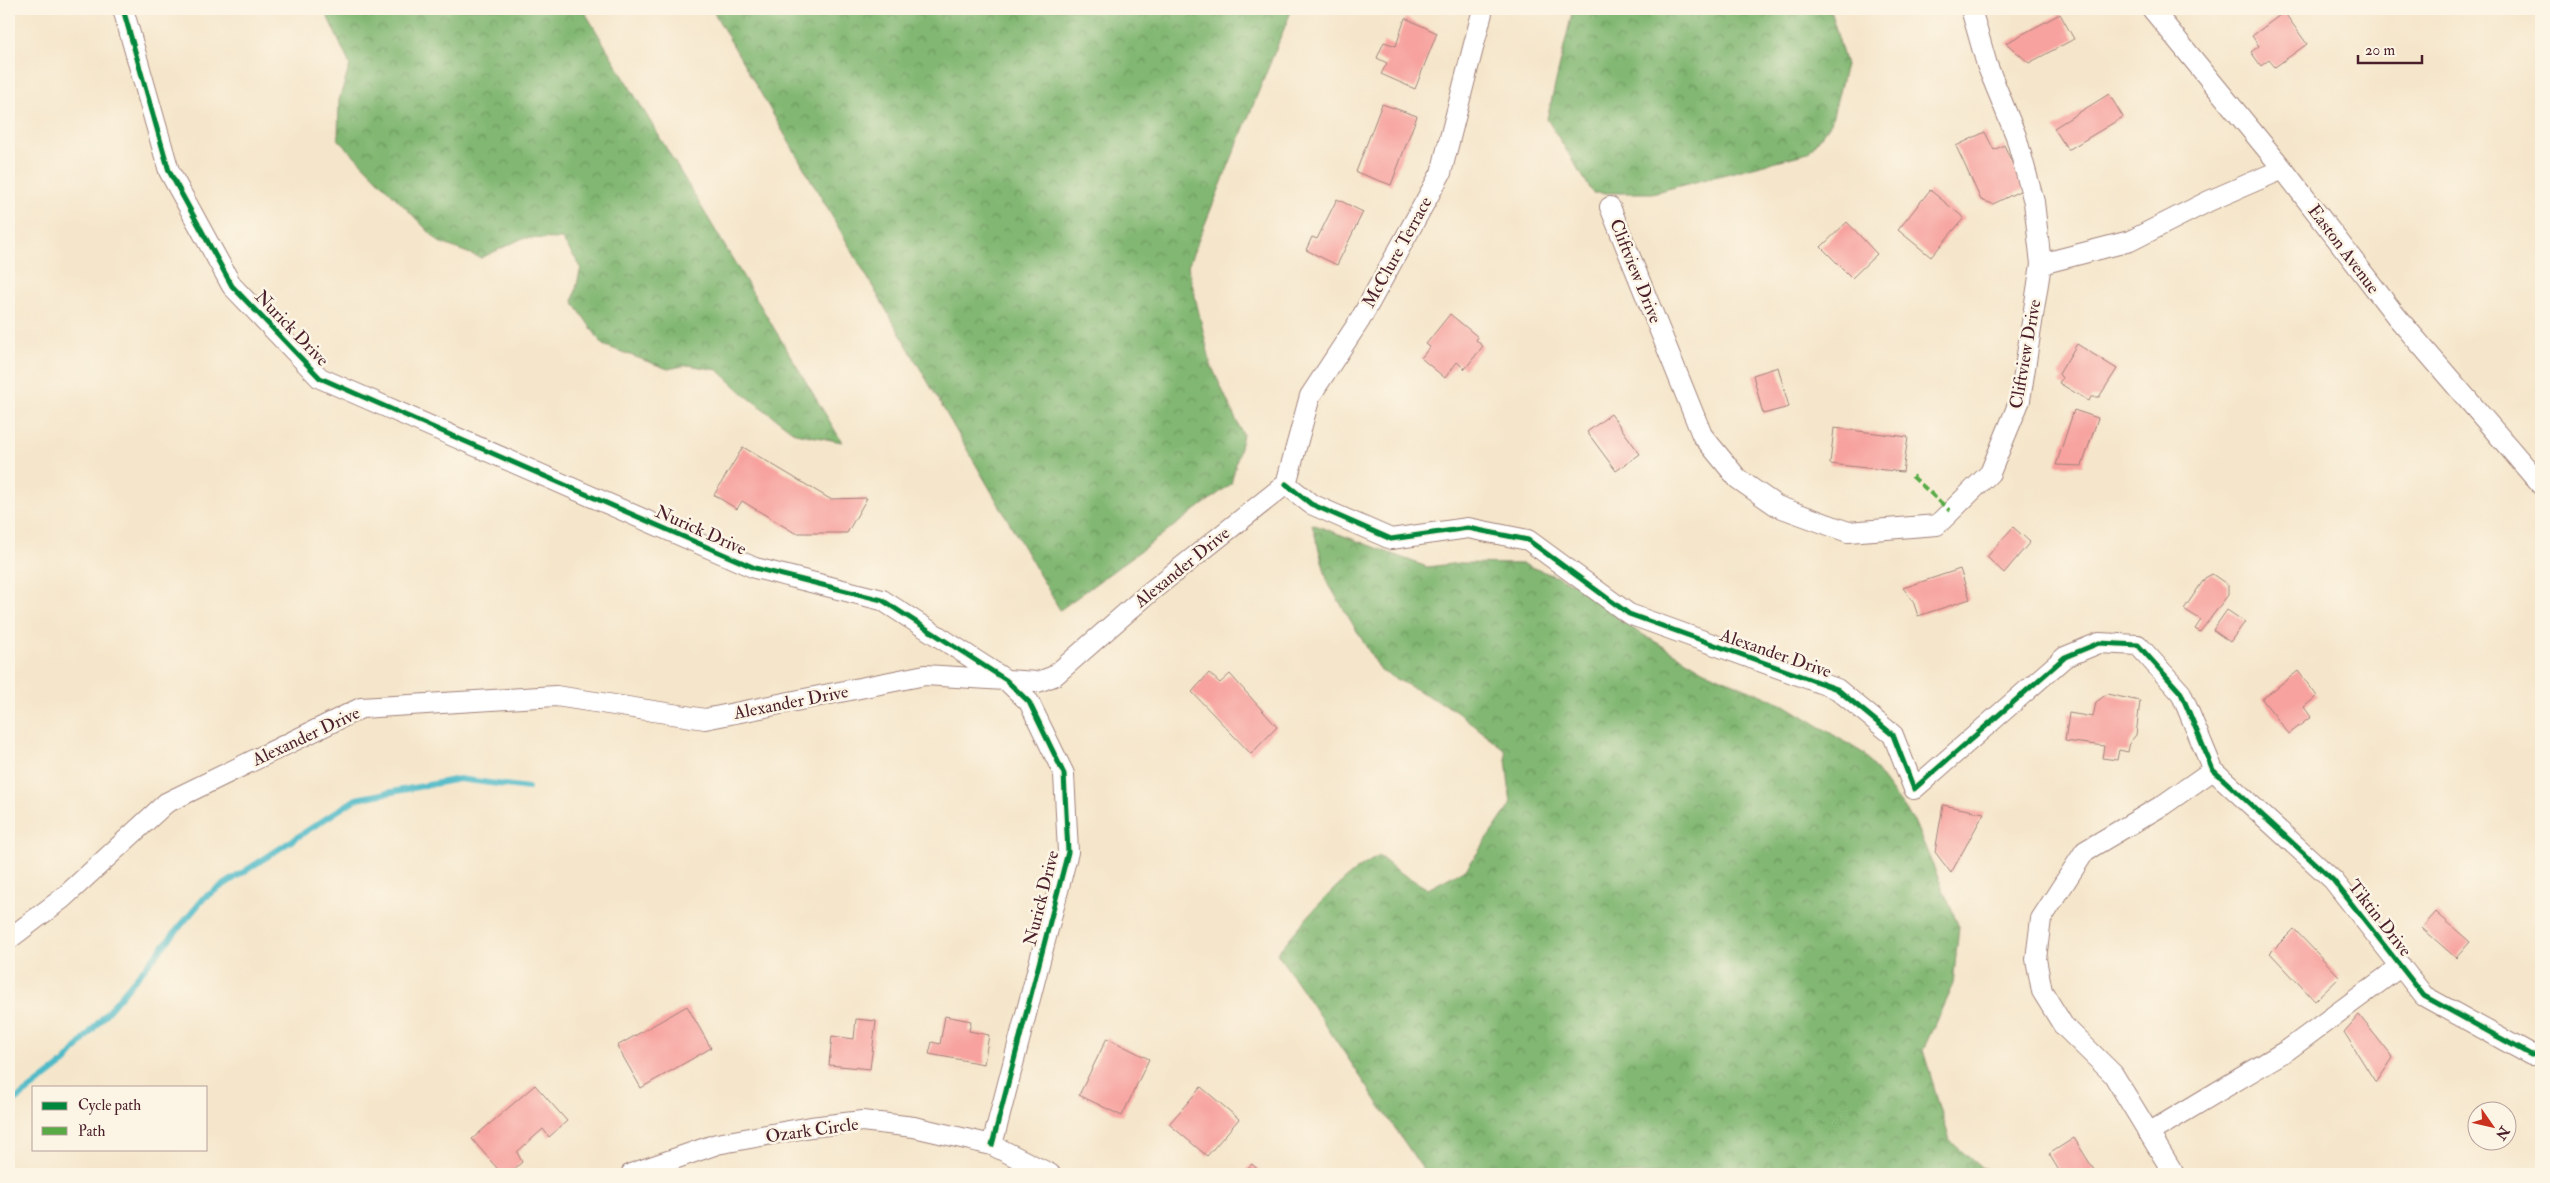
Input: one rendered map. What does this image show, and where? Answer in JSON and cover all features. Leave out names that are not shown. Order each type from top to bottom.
[{"type":"street","name":"Nurick Drive","points":[[123,9],[169,171],[232,286],[320,378],[755,568],[882,600],[1006,680],[1029,702],[1064,774],[1068,852],[992,1145]]},
{"type":"street","name":"McClure Terrace","points":[[1286,484],[1310,396],[1360,320],[1441,172],[1483,9]]},
{"type":"street","name":"Cliftview Drive","points":[[1610,207],[1702,435],[1738,479],[1777,506],[1848,532],[1937,525],[1990,473],[2020,400],[2041,264],[2034,202],[2019,146],[1987,65],[1971,9]]},
{"type":"street","name":"Easton Avenue","points":[[2152,9],[2283,169],[2396,316],[2541,485]]},
{"type":"street","points":[[2041,264],[2130,241],[2209,201],[2283,169]]},
{"type":"street","name":"Alexander Drive","points":[[9,939],[63,898],[166,803],[361,708],[556,696],[705,719],[926,675],[1038,682],[1054,676],[1150,592],[1286,484],[1311,504],[1391,539],[1468,528],[1528,540],[1629,614],[1837,689],[1893,735],[1914,790],[2065,657],[2099,643],[2138,645],[2169,679],[2181,693],[2213,770]]},
{"type":"street","points":[[2174,1174],[2112,1074],[2063,1025],[2042,991],[2036,959],[2041,919],[2085,851],[2163,805],[2213,770]]},
{"type":"street","name":"Tiktin Drive","points":[[2213,770],[2333,880],[2424,996],[2531,1055],[2541,1054]]},
{"type":"street","points":[[2147,1131],[2157,1128],[2289,1049],[2401,966]]},
{"type":"street","name":"Ozark Circle","points":[[631,1174],[717,1144],[811,1127],[862,1121],[914,1127],[992,1145],[1050,1174]]},
{"type":"green space","points":[[324,9],[583,9],[842,442],[795,433],[745,395],[718,370],[688,365],[668,369],[603,345],[573,302],[581,267],[562,239],[523,238],[481,258],[439,242],[338,139],[339,100],[350,65]]},
{"type":"green space","points":[[712,9],[1292,9],[1188,266],[1211,365],[1243,435],[1231,484],[1060,610]]},
{"type":"green space","points":[[1573,9],[1830,9],[1846,65],[1831,123],[1808,153],[1652,193],[1593,193],[1547,119]]},
{"type":"green space","points":[[1312,524],[1427,567],[1460,563],[1523,564],[1576,584],[1630,627],[1705,671],[1783,704],[1863,753],[1914,821],[1959,927],[1953,984],[1923,1050],[1950,1141],[1980,1167],[2001,1174],[1426,1174],[1277,953],[1336,887],[1379,856],[1396,870],[1428,889],[1467,868],[1511,804],[1505,750],[1455,710],[1381,671],[1328,583]]},
{"type":"building","points":[[2284,12],[2307,44],[2275,67],[2269,60],[2261,66],[2251,52],[2259,46],[2252,36]]},
{"type":"building","points":[[2060,14],[2074,39],[2029,63],[2006,43]]},
{"type":"building","points":[[1405,18],[1437,33],[1415,89],[1381,74],[1387,63],[1377,58],[1384,42],[1396,46]]},
{"type":"building","points":[[2109,94],[2123,117],[2068,150],[2054,128]]},
{"type":"building","points":[[1382,104],[1417,116],[1391,185],[1356,172]]},
{"type":"building","points":[[1985,132],[1994,150],[2004,145],[2024,189],[1993,204],[1981,200],[1956,146]]},
{"type":"building","points":[[1930,190],[1964,218],[1931,257],[1898,230]]},
{"type":"building","points":[[1337,199],[1363,212],[1337,265],[1306,250],[1312,237],[1317,239]]},
{"type":"building","points":[[1847,222],[1877,254],[1852,278],[1821,247]]},
{"type":"building","points":[[1450,314],[1478,337],[1476,340],[1483,346],[1465,369],[1457,362],[1445,378],[1421,358],[1430,347],[1426,344]]},
{"type":"building","points":[[2077,344],[2117,369],[2099,397],[2091,397],[2089,401],[2059,383],[2062,378],[2059,374]]},
{"type":"building","points":[[1778,367],[1789,407],[1763,414],[1753,375]]},
{"type":"building","points":[[2074,410],[2098,418],[2082,466],[2056,465]]},
{"type":"building","points":[[1611,414],[1640,454],[1616,471],[1587,432]]},
{"type":"building","points":[[1834,428],[1908,437],[1903,472],[1830,464]]},
{"type":"building","points":[[743,447],[830,499],[867,498],[847,533],[795,533],[742,501],[737,509],[714,495]]},
{"type":"building","points":[[2013,527],[2030,542],[2004,573],[1987,557]]},
{"type":"building","points":[[1960,569],[1970,599],[1918,616],[1913,601],[1903,588]]},
{"type":"building","points":[[2212,574],[2228,585],[2228,595],[2200,632],[2195,629],[2201,620],[2184,609],[2205,578]]},
{"type":"building","points":[[2227,610],[2245,622],[2230,642],[2213,630]]},
{"type":"building","points":[[2298,671],[2317,696],[2304,707],[2311,717],[2289,734],[2262,699]]},
{"type":"building","points":[[1209,673],[1220,683],[1230,674],[1277,727],[1251,754],[1192,692]]},
{"type":"building","points":[[2107,694],[2140,701],[2136,735],[2130,742],[2128,752],[2119,750],[2117,760],[2102,758],[2104,746],[2065,741],[2069,713],[2093,717],[2096,702]]},
{"type":"building","points":[[1943,805],[1984,813],[1951,873],[1935,852]]},
{"type":"building","points":[[2436,912],[2470,942],[2456,958],[2422,928]]},
{"type":"building","points":[[2294,929],[2340,977],[2315,1001],[2270,953]]},
{"type":"building","points":[[687,1006],[711,1048],[641,1088],[617,1046]]},
{"type":"building","points":[[2359,1015],[2393,1058],[2376,1083],[2344,1032]]},
{"type":"building","points":[[945,1016],[971,1021],[969,1031],[989,1035],[984,1064],[929,1054],[932,1042],[940,1044]]},
{"type":"building","points":[[856,1019],[876,1021],[870,1069],[829,1065],[832,1036],[854,1039]]},
{"type":"building","points":[[1107,1038],[1149,1059],[1122,1116],[1079,1095]]},
{"type":"building","points":[[535,1085],[567,1121],[549,1137],[543,1129],[517,1152],[522,1162],[509,1174],[502,1174],[472,1139]]},
{"type":"building","points":[[1201,1087],[1239,1119],[1207,1156],[1169,1124]]},
{"type":"building","points":[[2074,1138],[2096,1173],[2061,1174],[2049,1154]]},
{"type":"building","points":[[1252,1164],[1263,1174],[1242,1174]]},
{"type":"building","points":[[2264,1168],[2267,1174],[2251,1174]]},
{"type":"waterway","points":[[34,1086],[64,1063],[205,897],[356,799],[459,779],[528,788]]},
{"type":"waterway","points":[[9,1105],[32,1087]]},
{"type":"marked path","points":[[1912,476],[1950,511]]},
{"type":"cycle path","points":[[123,9],[169,171],[232,286],[320,378],[755,568],[882,600],[1006,680],[1029,702],[1064,774],[1068,852],[992,1145]]},
{"type":"cycle path","points":[[1286,484],[1311,504],[1391,539],[1468,528],[1528,540],[1629,614],[1837,689],[1893,735],[1914,789],[2065,657],[2099,643],[2138,645],[2181,693],[2213,770],[2333,880],[2424,996],[2531,1055],[2541,1054]]}]
